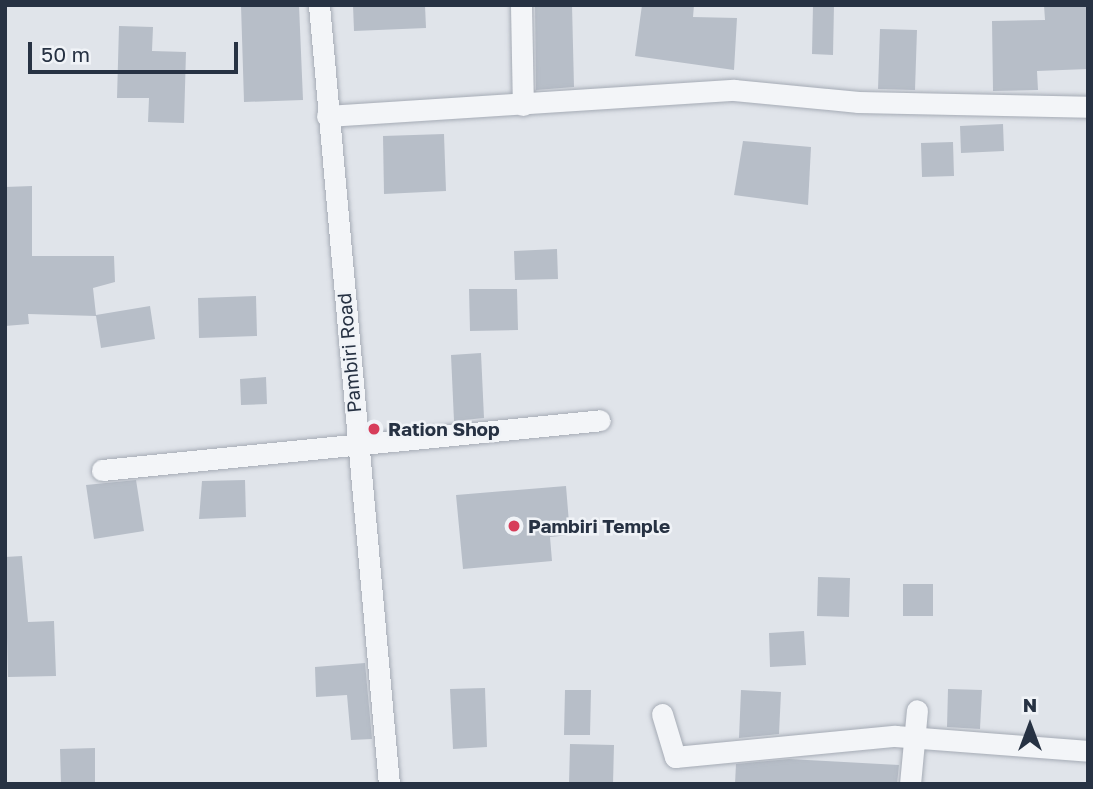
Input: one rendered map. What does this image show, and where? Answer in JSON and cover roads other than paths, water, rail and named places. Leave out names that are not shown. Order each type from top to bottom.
[{"type":"street","name":"Pambiri Road","points":[[319,5],[389,784]]},
{"type":"street","points":[[521,5],[523,105]]},
{"type":"street","points":[[327,116],[734,90],[858,102],[1088,107]]},
{"type":"street","points":[[102,470],[358,447],[599,420]]},
{"type":"street","points":[[910,784],[917,710]]},
{"type":"street","points":[[662,714],[675,757],[914,737],[1088,751]]},
{"type":"place","name":"Ration Shop","points":[[374,429]]},
{"type":"place","name":"Pambiri Temple","points":[[514,526]]}]
